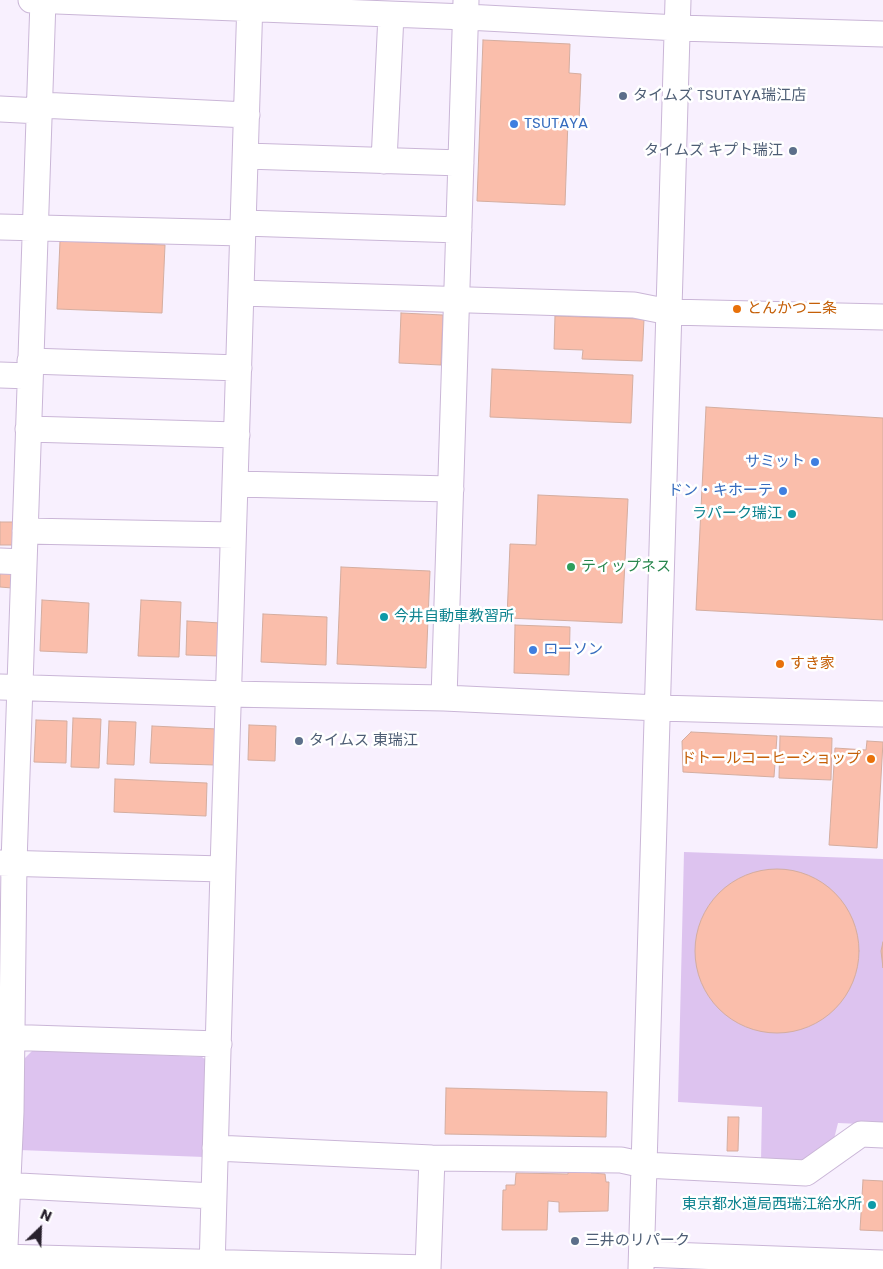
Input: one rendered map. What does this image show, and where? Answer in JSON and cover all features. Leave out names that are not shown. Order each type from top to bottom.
[{"type":"street","points":[[31,0],[250,4],[391,15],[466,8],[678,28],[883,34]]},
{"type":"street","points":[[43,0],[25,531],[12,562],[3,1261],[212,1266],[428,1268],[432,1158]]},
{"type":"street","points":[[678,0],[642,1261],[872,1265]]},
{"type":"street","points":[[212,1266],[222,869],[250,4]]},
{"type":"street","points":[[444,698],[466,8]]},
{"type":"street","points":[[384,161],[391,15]]},
{"type":"street","points":[[0,109],[40,108],[247,115]]},
{"type":"street","points":[[246,156],[461,163]]},
{"type":"street","points":[[0,226],[35,228],[459,230]]},
{"type":"street","points":[[241,293],[634,305],[669,312],[883,317]]},
{"type":"street","points":[[0,375],[30,368],[239,368]]},
{"type":"street","points":[[28,429],[236,435]]},
{"type":"street","points":[[235,484],[451,489]]},
{"type":"street","points":[[25,531],[233,536]]},
{"type":"street","points":[[10,688],[444,698],[658,708],[883,714]]},
{"type":"street","points":[[7,863],[222,869]]},
{"type":"street","points":[[6,1037],[218,1044]]},
{"type":"street","points":[[215,1148],[432,1158],[621,1160],[644,1165],[806,1174],[861,1134],[883,1135]]},
{"type":"street","points":[[4,1185],[214,1196]]},
{"type":"shaded area","points":[[684,852],[883,859],[883,1125],[838,1123],[834,1139],[799,1163],[761,1161],[762,1107],[678,1102]]},
{"type":"shaded area","points":[[33,1050],[202,1057],[209,1062],[204,1157],[19,1150],[25,1058]]},
{"type":"building","points":[[483,40],[570,44],[569,73],[581,74],[579,121],[568,120],[565,205],[477,201]]},
{"type":"building","points":[[60,241],[165,245],[162,313],[57,309]]},
{"type":"building","points":[[401,313],[443,315],[441,365],[399,363]]},
{"type":"building","points":[[555,316],[644,319],[642,361],[582,359],[583,350],[554,349]]},
{"type":"building","points":[[492,369],[633,375],[631,423],[490,417]]},
{"type":"building","name":"ラパーク瑞江","points":[[706,407],[883,418],[883,620],[696,610]]},
{"type":"building","points":[[538,495],[628,499],[622,623],[507,618],[510,544],[536,545]]},
{"type":"building","points":[[0,522],[16,522],[15,545],[0,545]]},
{"type":"building","name":"今井自動車教習所","points":[[341,567],[430,571],[426,668],[337,664]]},
{"type":"building","points":[[0,568],[13,569],[12,588],[0,587]]},
{"type":"building","points":[[42,600],[89,603],[87,653],[40,651]]},
{"type":"building","points":[[141,600],[181,602],[179,657],[138,656]]},
{"type":"building","points":[[263,614],[327,617],[326,665],[261,662]]},
{"type":"building","points":[[187,621],[220,623],[219,656],[186,655]]},
{"type":"building","points":[[515,625],[570,627],[569,675],[514,673]]},
{"type":"building","points":[[73,718],[101,719],[99,768],[71,767]]},
{"type":"building","points":[[36,720],[67,721],[66,763],[34,762]]},
{"type":"building","points":[[109,721],[136,722],[134,765],[107,764]]},
{"type":"building","points":[[249,725],[276,726],[275,761],[248,760]]},
{"type":"building","points":[[152,726],[217,729],[215,765],[150,763]]},
{"type":"building","points":[[691,732],[777,736],[774,777],[683,772],[682,741]]},
{"type":"building","points":[[780,736],[832,738],[831,780],[779,778]]},
{"type":"building","points":[[867,741],[883,742],[877,848],[829,845],[835,748],[866,750]]},
{"type":"building","points":[[115,779],[207,783],[206,816],[114,812]]},
{"type":"building","points":[[785,869],[801,872],[816,878],[841,899],[850,912],[856,927],[859,951],[858,967],[850,990],[829,1015],[816,1024],[801,1030],[769,1033],[753,1030],[738,1024],[713,1003],[704,990],[698,975],[695,943],[698,927],[704,912],[725,887],[738,878],[753,872]]},
{"type":"building","points":[[883,942],[883,968],[881,951]]},
{"type":"building","points":[[446,1088],[607,1092],[606,1137],[445,1134]]},
{"type":"building","points":[[728,1117],[739,1117],[738,1151],[727,1151]]},
{"type":"building","points":[[568,1170],[605,1174],[606,1182],[609,1182],[608,1211],[559,1212],[559,1202],[548,1201],[547,1230],[502,1230],[503,1190],[506,1190],[506,1185],[515,1185],[516,1173],[568,1174]]},
{"type":"building","name":"東京都水道局西瑞江給水所","points":[[863,1180],[883,1181],[883,1231],[860,1230]]},
{"type":"place","name":"タイムズ TSUTAYA瑞江店","points":[[623,96]]},
{"type":"place","name":"TSUTAYA","points":[[514,124]]},
{"type":"place","name":"タイムズ キプト瑞江","points":[[793,151]]},
{"type":"place","name":"とんかつ二条","points":[[737,309]]},
{"type":"place","name":"サミット","points":[[815,462]]},
{"type":"place","name":"ドン・キホーテ","points":[[783,491]]},
{"type":"place","name":"ラパーク瑞江","points":[[792,514]]},
{"type":"place","name":"ティップネス","points":[[571,567]]},
{"type":"place","name":"今井自動車教習所","points":[[384,617]]},
{"type":"place","name":"ローソン","points":[[533,650]]},
{"type":"place","name":"すき家","points":[[780,664]]},
{"type":"place","name":"タイムス 東瑞江","points":[[299,741]]},
{"type":"place","name":"ドトールコーヒーショップ","points":[[871,759]]},
{"type":"place","name":"東京都水道局西瑞江給水所","points":[[872,1205]]},
{"type":"place","name":"三井のリパーク","points":[[575,1241]]}]
